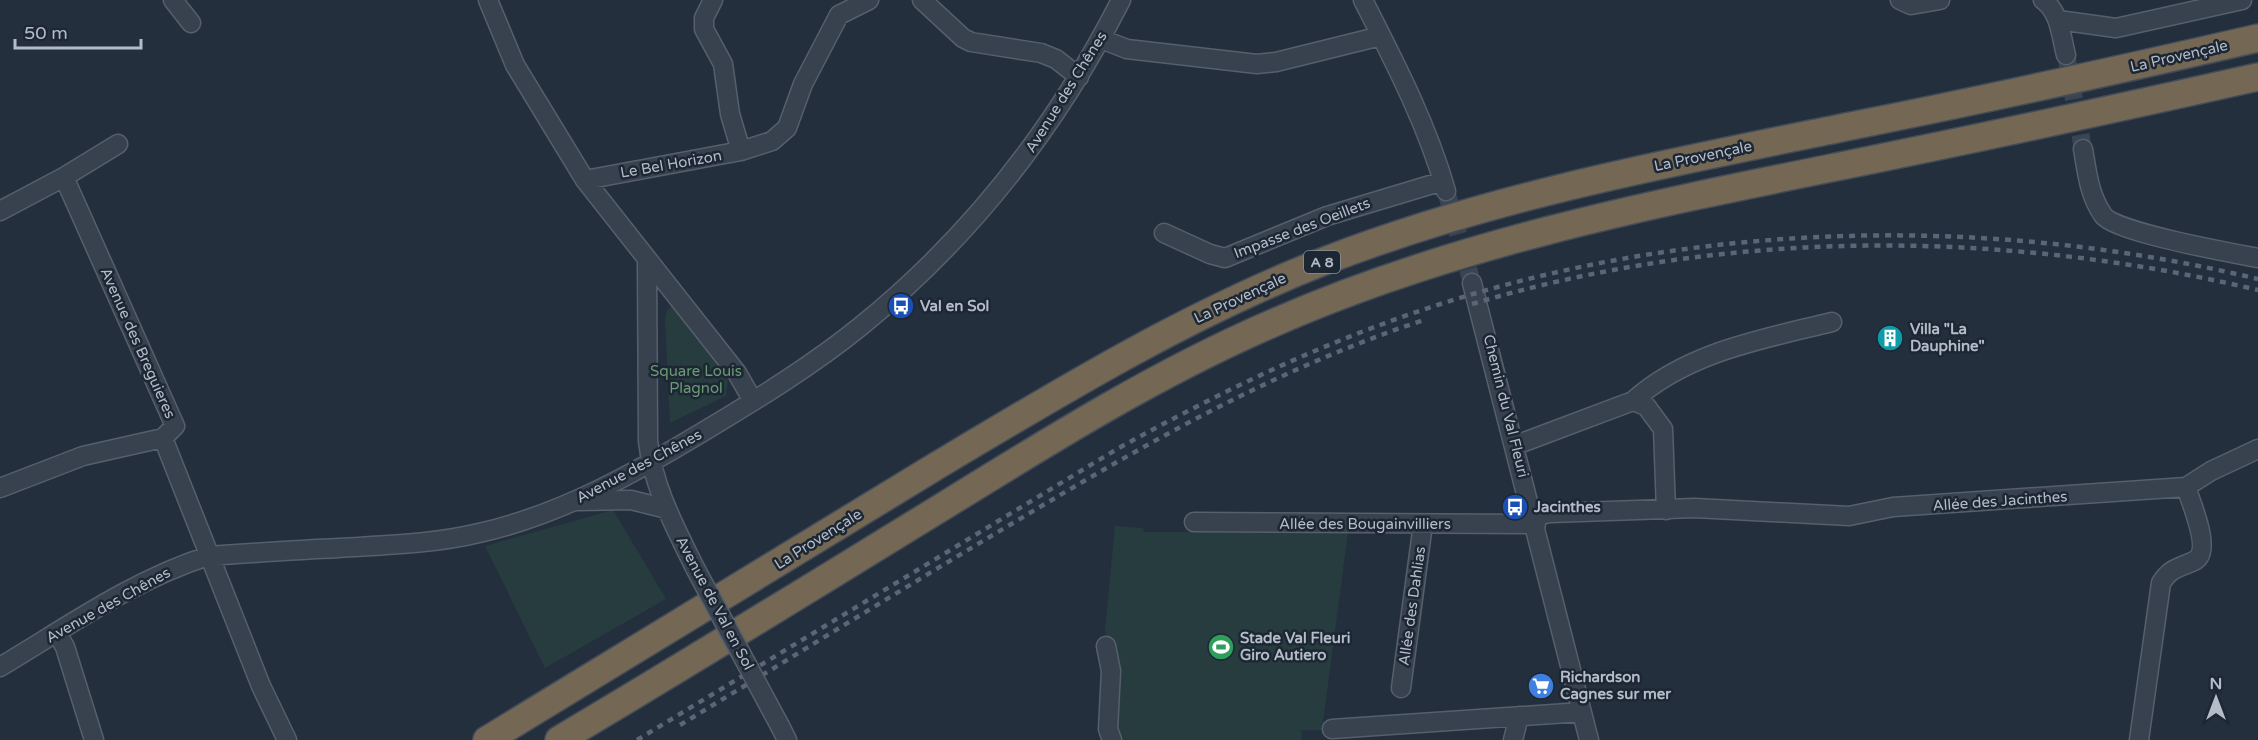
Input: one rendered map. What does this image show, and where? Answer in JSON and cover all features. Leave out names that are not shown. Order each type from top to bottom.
[{"type":"highway","name":"La Provençale","points":[[487,740],[1015,419],[1124,356],[1239,298],[1329,260],[1416,229],[1580,183],[1983,99],[2258,38]]},
{"type":"highway","name":"A 8","points":[[559,740],[1029,453],[1134,393],[1271,324],[1340,296],[1507,242],[1669,201],[1996,135],[2258,77]]},
{"type":"street","points":[[173,0],[191,23]]},
{"type":"street","points":[[489,0],[515,65],[585,180],[737,373],[753,401]]},
{"type":"street","name":"Le Bel Horizon","points":[[585,180],[741,151],[730,114],[723,64],[704,29],[704,18],[713,0]]},
{"type":"street","points":[[741,151],[772,141],[788,128],[803,84],[839,15],[869,0]]},
{"type":"street","points":[[922,0],[963,38],[971,42],[1041,53],[1056,59],[1079,77]]},
{"type":"street","name":"Avenue des Chênes","points":[[0,667],[167,570],[208,556],[442,541],[500,528],[575,501],[650,462],[753,401],[861,326],[923,271],[1005,183],[1058,111],[1101,39],[1121,0]]},
{"type":"street","points":[[1101,39],[1127,49],[1257,64],[1276,62],[1381,36],[1363,0]]},
{"type":"street","points":[[1900,0],[1911,5],[1940,0]]},
{"type":"street","points":[[2043,0],[2051,6],[2058,20],[2066,55]]},
{"type":"street","points":[[2058,20],[2116,28],[2242,0]]},
{"type":"street","name":"Impasse des Oeillets","points":[[1164,233],[1210,255],[1225,258],[1327,216],[1444,186],[1429,142],[1381,36]]},
{"type":"street","points":[[0,211],[64,177],[118,144]]},
{"type":"street","points":[[2083,149],[2090,191],[2104,218],[2132,230],[2258,258]]},
{"type":"street","name":"Avenue des Breguieres","points":[[64,177],[175,426],[163,438],[261,686],[287,740]]},
{"type":"street","name":"Avenue de Val en Sol","points":[[647,261],[650,462],[667,510],[695,568],[784,733]]},
{"type":"street","name":"Chemin du Val Fleuri","points":[[1472,283],[1516,445],[1589,740]]},
{"type":"street","points":[[1516,445],[1633,401],[1653,383],[1731,346],[1832,322]]},
{"type":"street","points":[[1633,401],[1646,406],[1663,429],[1666,510]]},
{"type":"street","points":[[0,488],[83,456],[163,438]]},
{"type":"street","points":[[2139,740],[2161,583],[2167,573],[2177,566],[2196,560],[2203,552],[2203,541],[2186,487],[2211,471],[2258,449]]},
{"type":"street","name":"Allée des Jacinthes","points":[[1535,520],[1551,513],[1695,508],[1850,516],[1893,507],[2186,487]]},
{"type":"street","points":[[575,501],[631,500],[667,510]]},
{"type":"street","name":"Allée des Bougainvilliers","points":[[1194,522],[1422,524],[1535,520]]},
{"type":"street","name":"Allée des Dahlias","points":[[1401,688],[1422,524]]},
{"type":"street","points":[[57,633],[65,648],[94,740]]},
{"type":"street","points":[[1107,646],[1111,671],[1108,729],[1112,740]]},
{"type":"street","points":[[1332,729],[1582,712]]},
{"type":"street","points":[[1513,740],[1519,716]]},
{"type":"green space","name":"Square Louis Plagnol","points":[[674,304],[728,377],[726,396],[670,423],[665,320],[667,310]]},
{"type":"green space","points":[[613,510],[666,599],[545,668],[485,546]]},
{"type":"green space","name":"Stade Val Fleuri Giro Autiero","points":[[1115,526],[1143,528],[1144,532],[1348,532],[1322,730],[1301,730],[1302,740],[1117,740],[1114,664],[1105,630]]},
{"type":"tunnel","points":[[2066,55],[2083,149]]},
{"type":"tunnel","points":[[1446,191],[1472,283]]},
{"type":"railway","points":[[637,740],[1117,449],[1213,398],[1346,338],[1486,290],[1594,264],[1704,247],[1816,237],[1927,236],[2039,242],[2149,257],[2258,279]]},
{"type":"railway","points":[[1472,304],[1568,279],[1666,261],[1765,250],[1864,246],[1963,248],[2062,256],[2161,270],[2258,290]]},
{"type":"railway","points":[[680,725],[1013,523],[1163,436],[1318,360],[1427,319]]},
{"type":"place","name":"Val en Sol","points":[[901,306]]},
{"type":"place","name":"Villa \"La Dauphine\"","points":[[1890,338]]},
{"type":"place","name":"Jacinthes","points":[[1515,507]]},
{"type":"place","name":"Stade Val Fleuri Giro Autiero","points":[[1221,647]]},
{"type":"place","name":"Richardson Cagnes sur mer","points":[[1541,686]]}]
